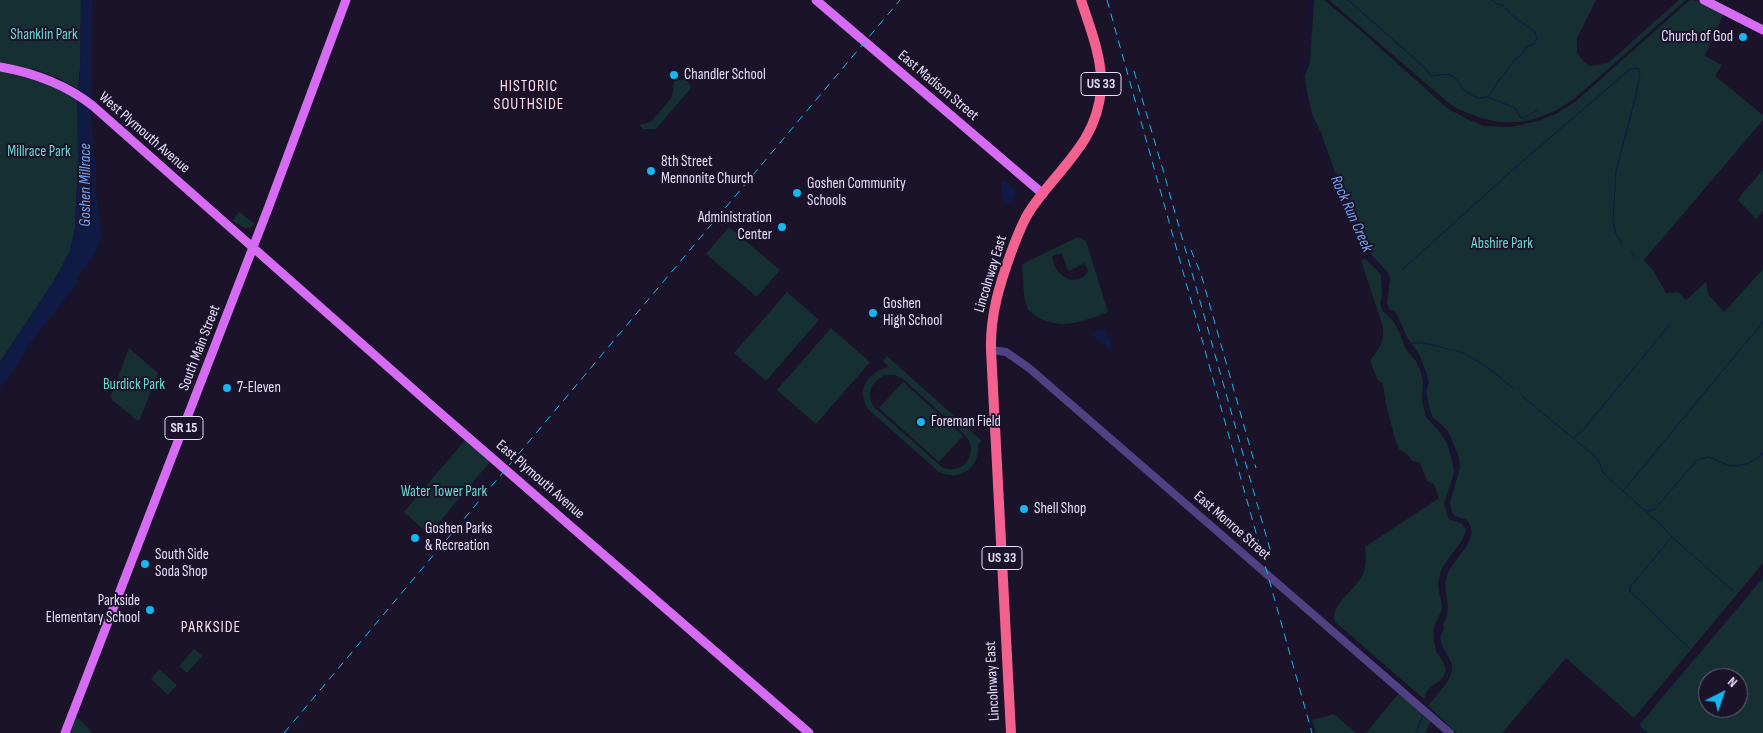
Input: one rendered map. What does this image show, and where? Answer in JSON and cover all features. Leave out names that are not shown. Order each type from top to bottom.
[{"type":"highway","name":"Lincolnway East","points":[[1011,733],[991,350],[992,313],[1006,267],[1025,219],[1081,147],[1093,125],[1098,108],[1101,90],[1100,68],[1081,0]]},
{"type":"main road","name":"South Main Street","points":[[65,733],[253,248],[346,0]]},
{"type":"main road","name":"East Madison Street","points":[[816,0],[1043,194]]},
{"type":"main road","points":[[1704,0],[1763,30]]},
{"type":"main road","name":"West Plymouth Avenue","points":[[0,68],[40,76],[72,91],[93,106],[253,248]]},
{"type":"main road","name":"East Plymouth Avenue","points":[[253,248],[809,733]]},
{"type":"street","name":"East Monroe Street","points":[[991,350],[1006,352],[1029,368],[1450,733]]},
{"type":"green space","name":"Shanklin Park","points":[[0,0],[81,0],[78,89],[58,78],[34,69],[0,65]]},
{"type":"green space","name":"Abshire Park","points":[[1314,0],[1324,0],[1447,108],[1485,126],[1511,127],[1538,121],[1558,113],[1576,101],[1690,0],[1698,1],[1724,13],[1705,56],[1722,65],[1715,76],[1763,115],[1763,120],[1644,260],[1653,270],[1666,293],[1678,292],[1686,300],[1706,282],[1708,294],[1724,312],[1763,269],[1763,563],[1634,718],[1566,658],[1502,733],[1457,733],[1428,706],[1446,684],[1451,674],[1450,659],[1441,640],[1448,605],[1445,587],[1450,568],[1469,541],[1471,527],[1467,520],[1455,516],[1451,511],[1450,502],[1460,468],[1459,458],[1449,433],[1433,418],[1426,391],[1429,383],[1427,374],[1419,354],[1408,339],[1395,311],[1390,310],[1387,304],[1390,279],[1388,273],[1364,246],[1349,197],[1335,172],[1312,114],[1305,75],[1310,63]]},
{"type":"green space","points":[[1329,0],[1596,0],[1577,38],[1577,53],[1585,63],[1591,66],[1608,63],[1679,0],[1686,0],[1574,99],[1543,116],[1513,122],[1498,122],[1467,113],[1451,105]]},
{"type":"green space","name":"Millrace Park","points":[[0,71],[48,84],[78,100],[78,162],[75,228],[70,251],[54,281],[0,362]]},
{"type":"green space","points":[[686,78],[691,88],[656,129],[643,129],[639,125],[651,122],[672,97],[674,82]]},
{"type":"green space","points":[[1763,170],[1763,211],[1756,219],[1738,200]]},
{"type":"green space","points":[[239,212],[255,224],[245,228],[232,221]]},
{"type":"green space","points":[[729,227],[780,270],[757,297],[706,254]]},
{"type":"green space","points":[[1078,237],[1086,241],[1108,312],[1087,320],[1067,324],[1048,322],[1038,317],[1028,310],[1024,296],[1022,264]],"holes":[[[1062,253],[1069,271],[1085,263],[1088,271],[1083,277],[1078,279],[1072,280],[1067,278],[1061,275],[1052,256]]]},
{"type":"green space","points":[[1365,259],[1381,275],[1382,297],[1380,303],[1382,310],[1393,321],[1400,333],[1405,348],[1416,361],[1421,372],[1423,383],[1422,400],[1426,417],[1447,443],[1453,464],[1454,473],[1444,504],[1449,519],[1462,524],[1466,529],[1461,542],[1444,565],[1439,579],[1438,586],[1442,609],[1434,627],[1434,636],[1436,650],[1446,669],[1442,678],[1428,690],[1424,699],[1334,621],[1340,603],[1363,575],[1366,563],[1365,547],[1439,498],[1434,484],[1427,481],[1420,463],[1412,461],[1408,455],[1399,449],[1386,405],[1383,384],[1377,379],[1370,360],[1381,345],[1383,327],[1361,260]]},
{"type":"green space","points":[[787,292],[819,320],[766,381],[734,353]]},
{"type":"green space","points":[[831,328],[870,362],[816,424],[777,390]]},
{"type":"green space","name":"Burdick Park","points":[[129,348],[158,373],[138,421],[112,400],[111,396]]},
{"type":"green space","points":[[887,356],[982,441],[978,445],[976,460],[967,471],[954,475],[946,475],[939,472],[868,409],[863,395],[864,388],[870,377],[889,367],[883,361]],"holes":[[[885,375],[894,375],[903,379],[965,435],[971,449],[968,461],[957,468],[943,468],[874,407],[870,397],[873,384]]]},
{"type":"green space","points":[[0,362],[11,372],[0,385]]},
{"type":"green space","name":"Foreman Field","points":[[903,382],[963,436],[939,462],[879,408]]},
{"type":"green space","name":"Water Tower Park","points":[[466,439],[489,459],[489,463],[431,532],[427,533],[404,512]]},
{"type":"green space","points":[[1763,578],[1763,733],[1648,733],[1640,724]]},
{"type":"green space","points":[[194,649],[202,656],[187,673],[179,666]]},
{"type":"green space","points":[[159,669],[177,685],[168,695],[151,679]]},
{"type":"green space","points":[[1399,693],[1431,721],[1425,733],[1366,733]]},
{"type":"green space","points":[[1334,714],[1356,733],[1316,733],[1312,720]]},
{"type":"green space","points":[[76,716],[92,732],[91,733],[70,733]]},
{"type":"water","name":"Goshen Millrace","points":[[81,0],[92,0],[91,124],[102,238],[94,256],[79,276],[76,285],[28,346],[24,355],[0,388],[0,363],[54,281],[70,251],[75,228]]},
{"type":"water","points":[[1005,181],[1014,188],[1016,193],[1012,202],[1008,204],[1004,202],[1000,187],[1002,182]]},
{"type":"water","points":[[1105,328],[1113,352],[1091,334]]},
{"type":"waterway","name":"Rock Run Creek","points":[[1311,0],[1303,82],[1304,97],[1332,174],[1346,197],[1361,245],[1365,253],[1382,270],[1384,275],[1384,305],[1387,312],[1395,319],[1422,368],[1425,378],[1424,394],[1431,420],[1445,435],[1458,460],[1458,470],[1449,493],[1449,500],[1452,518],[1467,524],[1469,534],[1465,543],[1451,558],[1442,580],[1446,606],[1439,627],[1439,636],[1441,651],[1449,665],[1449,671],[1445,681],[1426,707]]},
{"type":"waterway","points":[[1348,0],[1424,67],[1431,76],[1446,74],[1451,76],[1467,92],[1479,98],[1483,98],[1491,93],[1513,62],[1522,54],[1526,47],[1534,44],[1537,38],[1535,32],[1509,13],[1508,9],[1492,0]]},
{"type":"waterway","points":[[1403,269],[1517,166],[1629,70],[1635,68],[1639,69],[1640,73],[1616,171],[1613,222],[1616,234],[1622,244]]},
{"type":"waterway","points":[[1488,97],[1513,107],[1520,117],[1524,118],[1538,110]]},
{"type":"waterway","points":[[1631,252],[1637,259]]},
{"type":"waterway","name":"Rock Run Creek","points":[[1385,275],[1390,276]]},
{"type":"waterway","points":[[1624,490],[1763,322]]},
{"type":"waterway","points":[[1574,438],[1583,430],[1671,323]]},
{"type":"waterway","points":[[1408,344],[1426,343],[1466,354],[1514,389]]},
{"type":"waterway","points":[[1522,396],[1596,457],[1603,473],[1672,537],[1630,587],[1630,591],[1690,649]]},
{"type":"waterway","points":[[1645,510],[1655,509],[1697,460],[1709,457],[1730,466],[1747,464],[1762,455],[1763,452]]},
{"type":"waterway","points":[[1672,537],[1733,591]]},
{"type":"waterway","points":[[1722,626],[1763,577]]},
{"type":"waterway","points":[[1645,733],[1638,728],[1638,725],[1717,632]]},
{"type":"waterway","name":"Rock Run Creek","points":[[1416,733],[1423,715]]},
{"type":"railway","points":[[284,733],[900,0]]},
{"type":"railway","points":[[1107,0],[1312,733]]},
{"type":"railway","points":[[1134,71],[1271,553]]},
{"type":"railway","points":[[1191,250],[1201,274],[1256,468]]},
{"type":"place","name":"Church of God","points":[[1743,37]]},
{"type":"place","name":"Chandler School","points":[[674,75]]},
{"type":"place","name":"8th Street Mennonite Church","points":[[651,171]]},
{"type":"place","name":"Goshen Community Schools","points":[[797,193]]},
{"type":"place","name":"Administration Center","points":[[782,227]]},
{"type":"place","name":"Goshen High School","points":[[873,313]]},
{"type":"place","name":"7-Eleven","points":[[227,388]]},
{"type":"place","name":"Foreman Field","points":[[921,422]]},
{"type":"place","name":"Shell Shop","points":[[1024,509]]},
{"type":"place","name":"Goshen Parks & Recreation","points":[[415,538]]},
{"type":"place","name":"South Side Soda Shop","points":[[145,564]]},
{"type":"place","name":"Parkside Elementary School","points":[[150,610]]},
{"type":"district","name":"HISTORIC SOUTHSIDE","points":[[529,96]]},
{"type":"district","name":"PARKSIDE","points":[[211,628]]}]
